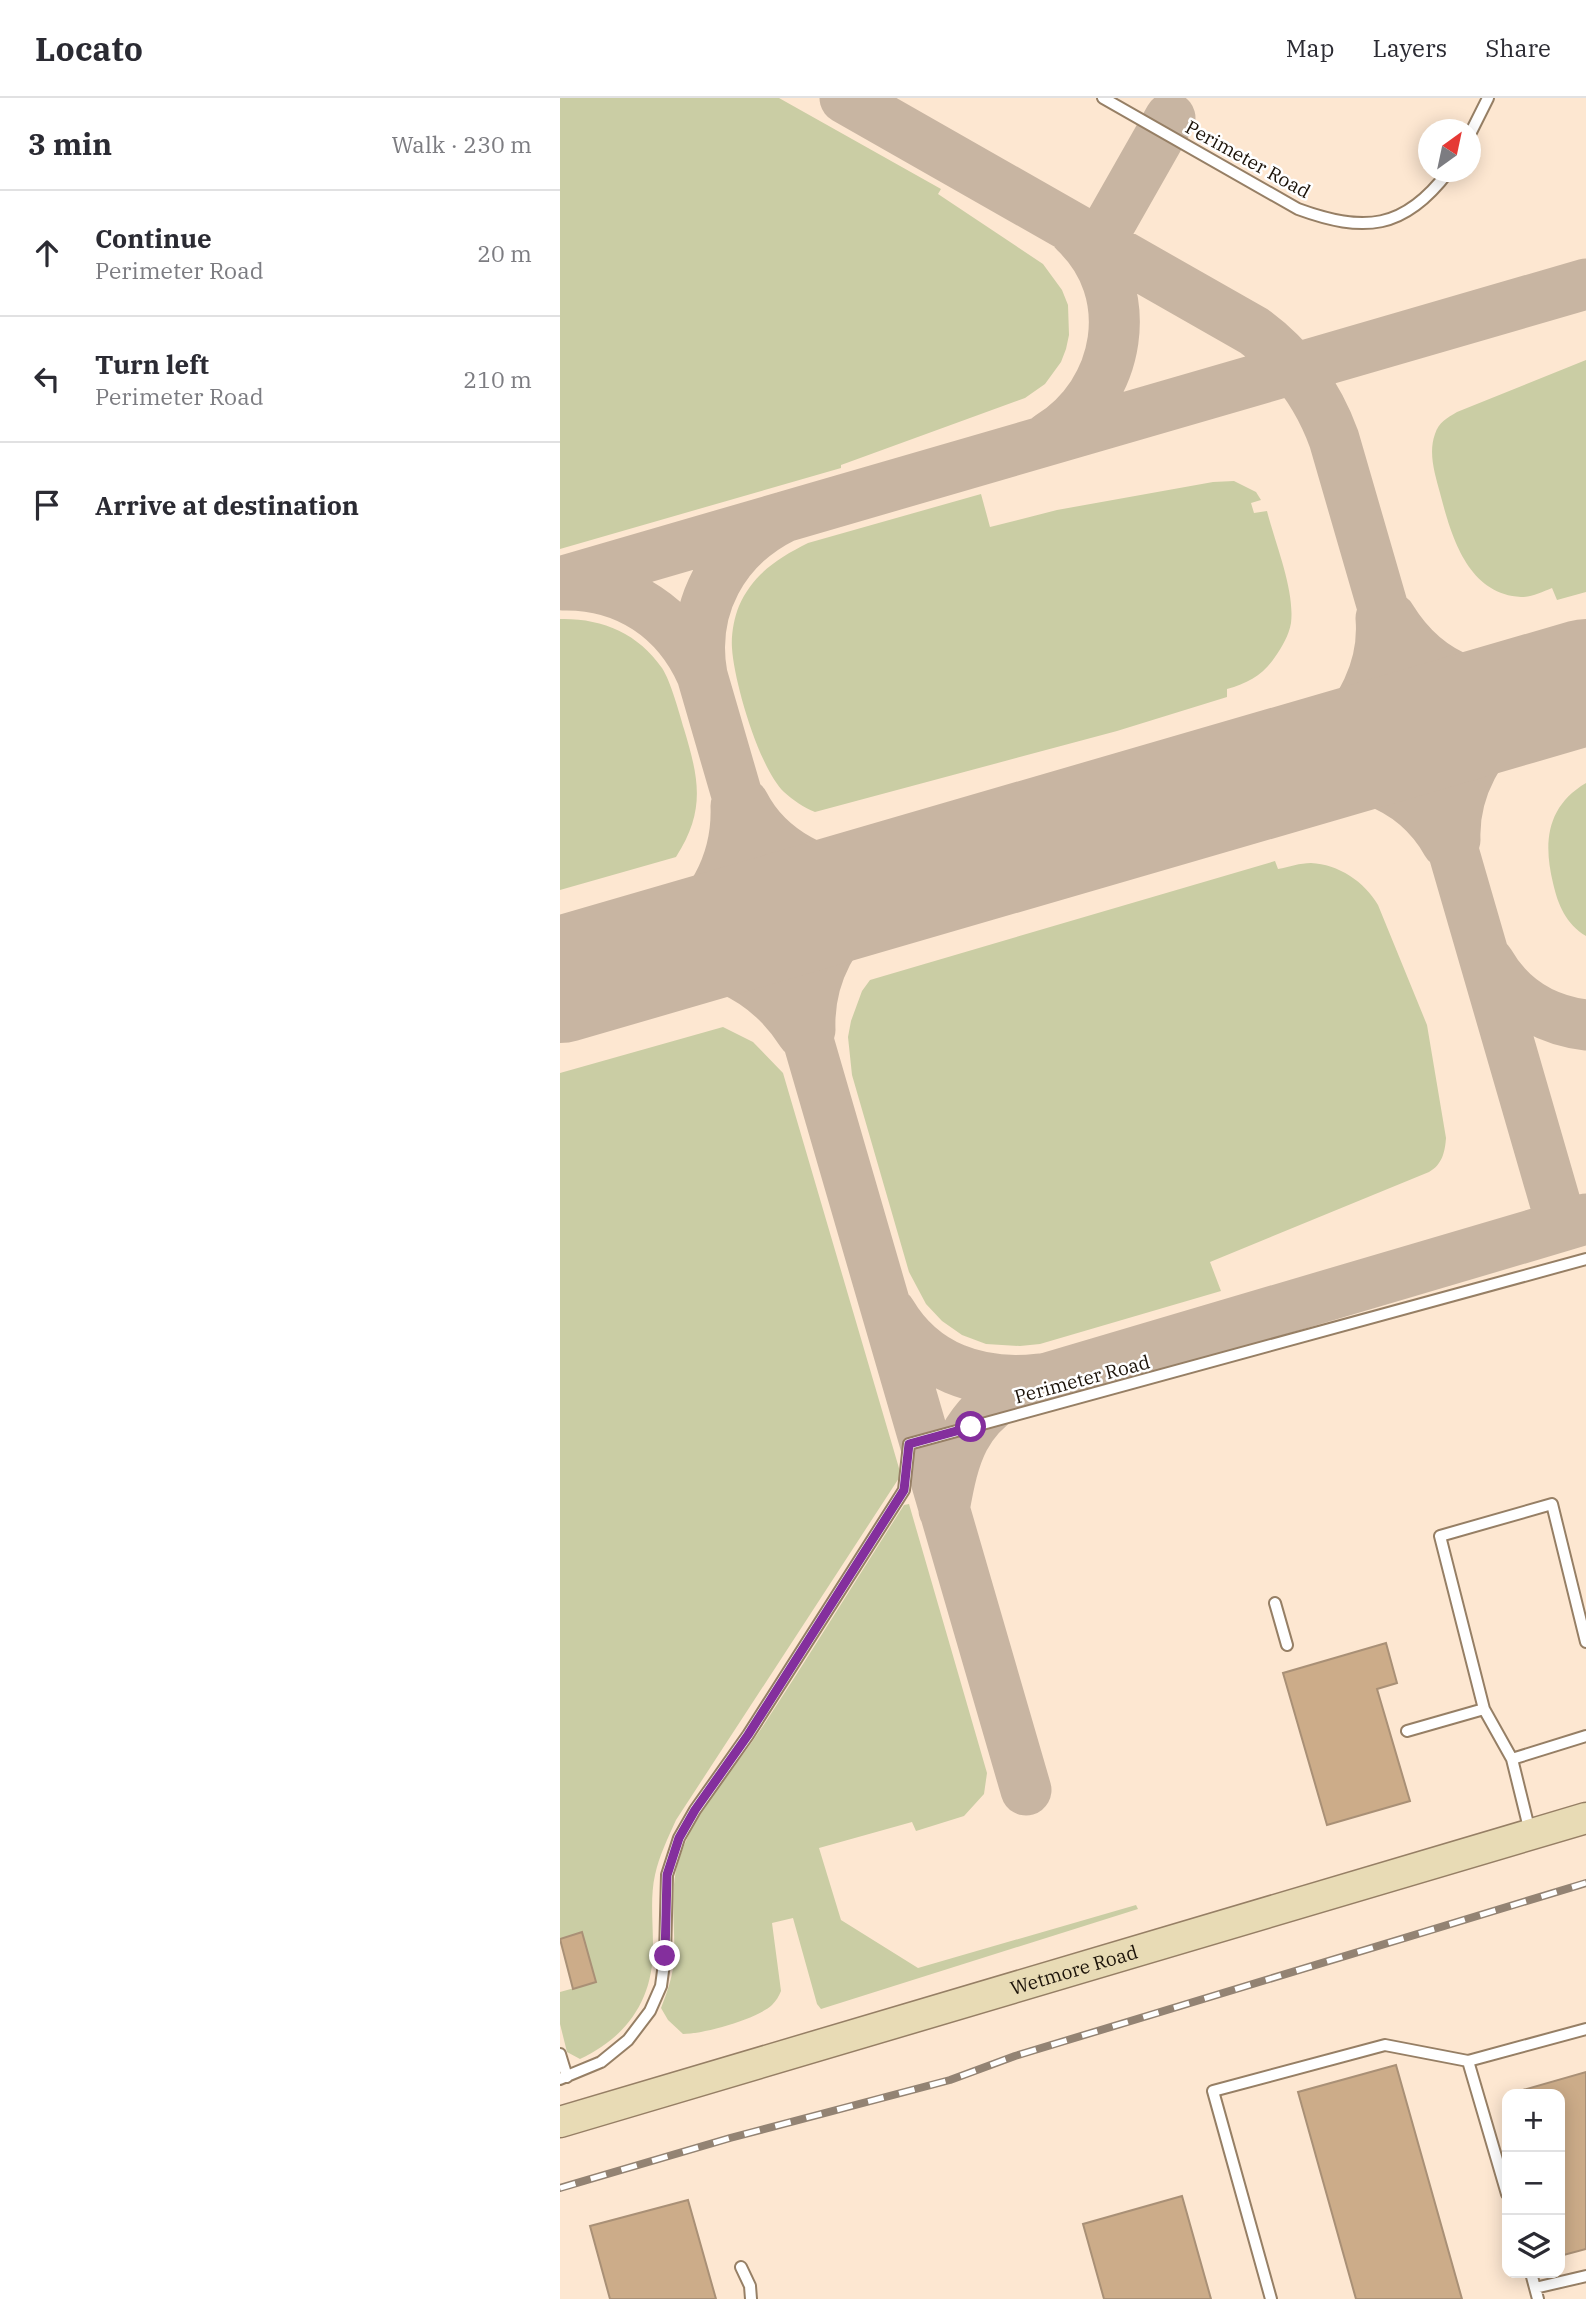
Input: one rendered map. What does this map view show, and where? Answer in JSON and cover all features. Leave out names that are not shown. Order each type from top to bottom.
[{"type":"main road","name":"Wetmore Road","points":[[560,2122],[1586,1818]]},
{"type":"lane","name":"Perimeter Road","points":[[1103,98],[1298,209],[1329,221],[1360,225],[1385,220],[1416,207],[1441,182]]},
{"type":"lane","points":[[1478,119],[1488,98]]},
{"type":"lane","name":"Perimeter Road","points":[[563,2078],[601,2062],[628,2040],[650,2011],[661,1986],[665,1956],[667,1875],[679,1838],[904,1490],[909,1444],[1586,1259]]},
{"type":"lane","points":[[1530,1835],[1512,1759],[1484,1709],[1440,1536],[1552,1504],[1586,1642]]},
{"type":"lane","points":[[1275,1603],[1287,1645]]},
{"type":"lane","points":[[1407,1731],[1484,1709]]},
{"type":"lane","points":[[1512,1759],[1586,1736]]},
{"type":"lane","points":[[1271,2299],[1213,2091],[1385,2045],[1468,2061],[1586,2029]]},
{"type":"lane","points":[[560,2053],[563,2078]]},
{"type":"lane","points":[[1468,2061],[1502,2177]]},
{"type":"lane","points":[[741,2267],[750,2286],[751,2299]]},
{"type":"lane","points":[[1537,2294],[1586,2276]]},
{"type":"green space","points":[[560,98],[779,98],[941,189],[938,194],[1043,264],[1062,290],[1068,305],[1069,335],[1061,362],[1045,384],[1025,398],[841,465],[841,468],[560,549]]},
{"type":"green space","points":[[1586,360],[1586,592],[1557,600],[1552,588],[1525,597],[1502,593],[1475,574],[1456,544],[1434,471],[1432,449],[1435,434],[1441,423],[1457,412]]},
{"type":"green space","points":[[1234,481],[1256,492],[1261,500],[1251,503],[1254,513],[1267,511],[1287,581],[1291,623],[1280,649],[1265,669],[1254,678],[1227,689],[1227,697],[1117,731],[815,812],[791,798],[775,780],[749,724],[737,681],[732,632],[739,606],[751,585],[777,561],[808,543],[981,494],[990,527],[1057,510],[1213,482]]},
{"type":"green space","points":[[560,619],[590,621],[617,630],[642,645],[662,668],[669,681],[689,747],[697,794],[692,824],[676,857],[560,890]]},
{"type":"green space","points":[[1586,783],[1586,936],[1573,926],[1560,906],[1548,853],[1551,826],[1556,814],[1573,792]]},
{"type":"green space","points":[[1275,861],[1278,869],[1311,863],[1341,871],[1366,889],[1378,905],[1427,1025],[1446,1138],[1440,1162],[1429,1172],[1210,1262],[1221,1291],[1040,1344],[986,1344],[962,1335],[942,1321],[926,1304],[909,1272],[852,1075],[848,1037],[862,991],[870,980]]},
{"type":"green space","points":[[723,1027],[753,1042],[783,1073],[901,1475],[676,1820],[661,1854],[653,1883],[652,1965],[643,1999],[624,2027],[611,2040],[580,2059],[567,2052],[560,2024],[560,1992],[596,1982],[582,1933],[560,1939],[560,1073]]},
{"type":"green space","points":[[909,1504],[987,1773],[984,1794],[964,1816],[916,1831],[912,1822],[819,1848],[841,1920],[918,1968],[1136,1905],[1138,1909],[821,2009],[817,2004],[793,1918],[772,1923],[781,1991],[775,2002],[743,2020],[716,2029],[683,2034],[668,2020],[661,2008],[674,1962],[673,1908],[676,1869],[687,1839],[706,1805],[781,1699],[904,1505]]},
{"type":"building","points":[[1386,1643],[1397,1683],[1377,1689],[1410,1801],[1327,1825],[1283,1673]]},
{"type":"building","points":[[582,1932],[596,1982],[573,1989],[560,1939]]},
{"type":"building","points":[[1396,2065],[1462,2299],[1356,2299],[1298,2092]]},
{"type":"building","points":[[1586,2072],[1586,2249],[1565,2255],[1565,2089],[1526,2089]]},
{"type":"building","points":[[1182,2196],[1211,2299],[1104,2299],[1083,2224]]},
{"type":"building","points":[[688,2200],[716,2299],[610,2299],[590,2226]]},
{"type":"taxiway","points":[[845,98],[1254,331],[1292,366],[1312,393],[1334,439],[1562,1226]]},
{"type":"taxiway","points":[[1099,243],[1170,118]]},
{"type":"taxiway","points":[[1049,437],[1073,418],[1092,395],[1106,369],[1113,341],[1114,312],[1108,283],[1095,256],[1075,232]]},
{"type":"taxiway","points":[[560,582],[1586,284]]},
{"type":"taxiway","points":[[784,517],[744,545],[716,582],[701,626],[702,675],[1026,1790]]},
{"type":"taxiway","points":[[564,585],[587,586],[608,591],[647,608],[679,637],[702,675]]},
{"type":"taxiway","points":[[1262,776],[1321,747],[1348,721],[1368,690],[1374,672],[1379,655],[1381,618]]},
{"type":"taxiway","points":[[1391,618],[1424,657],[1443,671],[1464,680],[1509,690],[1560,690]]},
{"type":"taxiway","points":[[1455,840],[1464,785],[1482,751],[1507,723],[1527,708],[1560,690]]},
{"type":"taxiway","points":[[1278,774],[1328,772],[1374,781],[1415,804],[1447,843]]},
{"type":"taxiway","points":[[744,804],[767,836],[799,860],[817,868],[855,878],[881,879],[923,875]]},
{"type":"taxiway","points":[[595,970],[661,943],[678,932],[707,903],[718,885],[732,847],[736,806]]},
{"type":"taxiway","points":[[810,1030],[814,990],[819,972],[837,937],[864,908],[885,894],[916,880]]},
{"type":"taxiway","points":[[632,964],[682,958],[728,969],[750,980],[769,995],[802,1033]]},
{"type":"taxiway","points":[[1489,962],[1507,987],[1530,1006],[1557,1018],[1586,1025]]},
{"type":"taxiway","points":[[944,1510],[952,1471],[964,1439],[984,1411],[1017,1387],[1586,1219]]},
{"type":"taxiway","points":[[891,1313],[919,1347],[954,1369],[995,1379],[1039,1379]]},
{"type":"runway","points":[[560,980],[1586,682]]},
{"type":"railway","points":[[560,2188],[730,2138],[950,2080],[1015,2056],[1586,1883]]},
{"type":"route","points":[[665,1956],[667,1875],[679,1838],[695,1810],[748,1735],[904,1490],[909,1444],[971,1427]]}]
